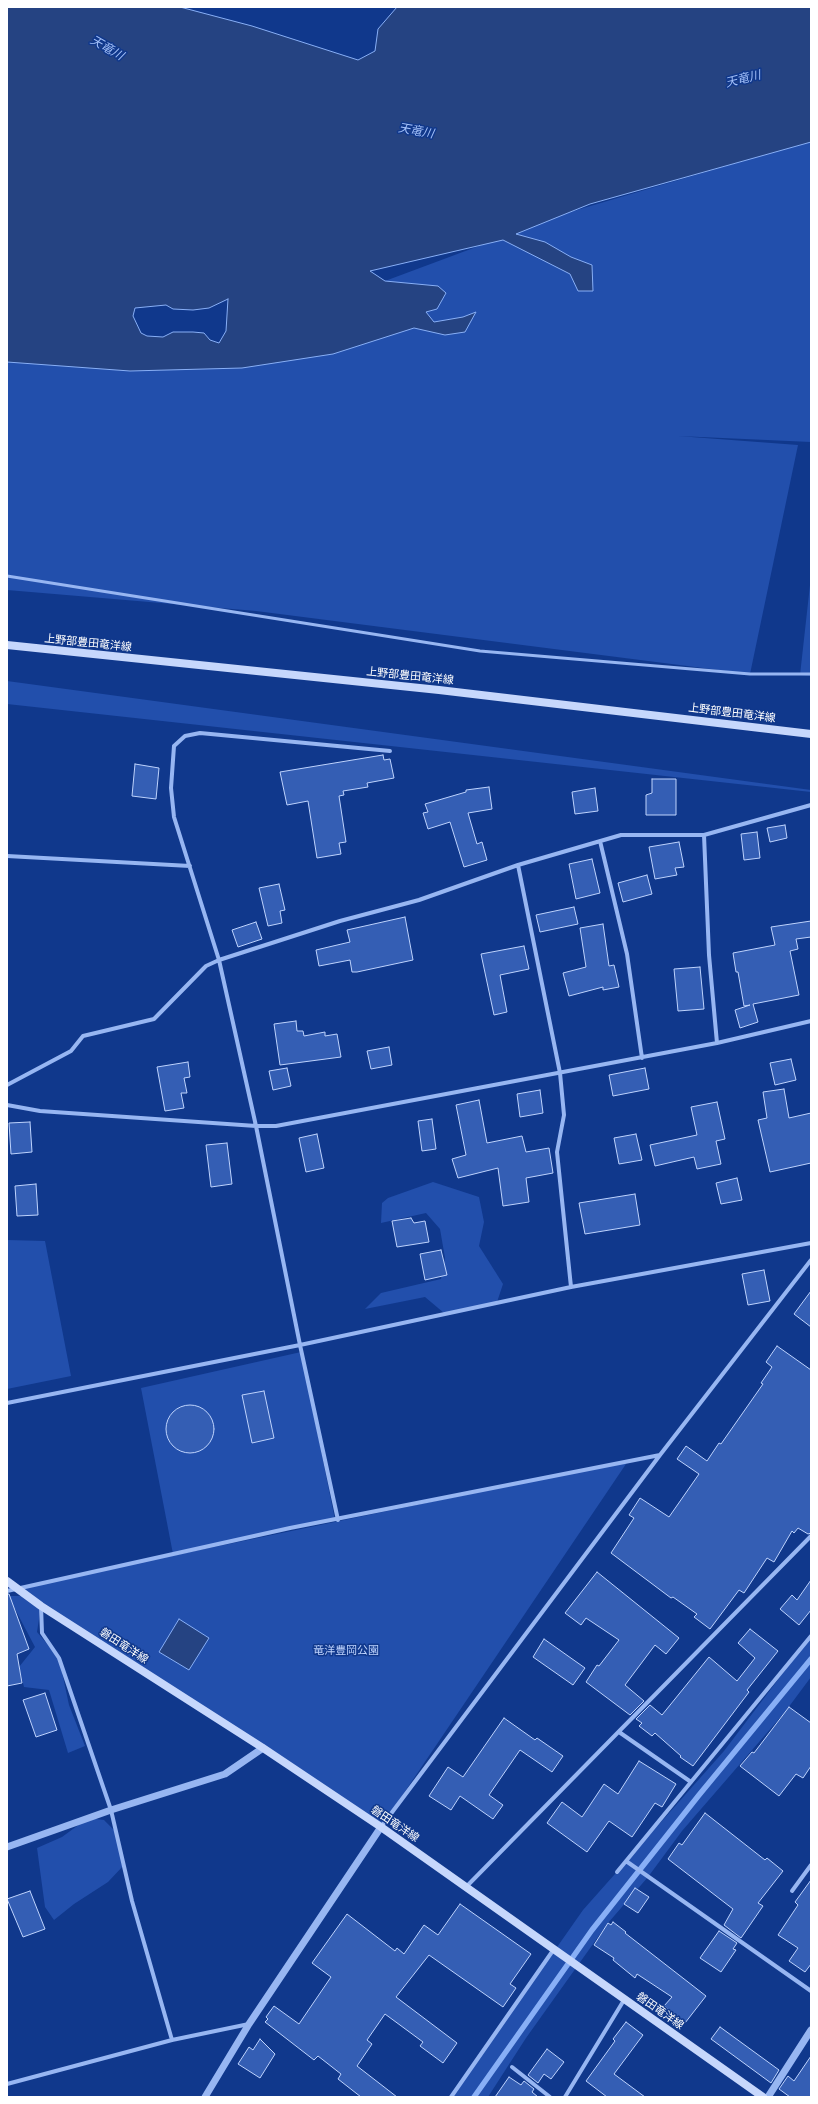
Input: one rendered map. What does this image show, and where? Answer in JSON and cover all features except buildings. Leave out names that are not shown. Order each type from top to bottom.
[{"type":"main road","name":"上野部豊田竜洋線","points":[[7,646],[439,690],[811,734]]},
{"type":"main road","name":"磐田竜洋線","points":[[7,1581],[41,1606],[264,1748],[381,1827],[467,1886],[585,1970],[624,2000],[763,2097]]},
{"type":"street","points":[[338,1520],[300,1345],[256,1126],[219,960],[174,817],[171,788],[174,746],[185,736],[200,734],[390,751]]},
{"type":"street","points":[[7,1084],[71,1051],[83,1036],[154,1019],[206,966],[219,960],[340,921],[419,900],[518,865],[621,835],[704,835],[811,805]]},
{"type":"street","points":[[704,835],[709,954],[717,1044]]},
{"type":"street","points":[[600,841],[627,954],[642,1058]]},
{"type":"street","points":[[7,856],[190,866]]},
{"type":"street","points":[[518,865],[560,1073],[564,1115],[557,1152],[571,1287]]},
{"type":"street","points":[[7,1105],[40,1111],[256,1126],[276,1126],[717,1044],[811,1021]]},
{"type":"street","points":[[7,1403],[300,1345],[571,1287],[811,1243]]},
{"type":"street","points":[[205,2097],[249,2024],[381,1827],[660,1455],[811,1260]]},
{"type":"street","points":[[7,1591],[290,1528],[338,1520],[660,1455]]},
{"type":"street","points":[[467,1886],[811,1536]]},
{"type":"street","points":[[41,1606],[42,1633],[59,1658],[112,1810],[132,1901],[172,2040]]},
{"type":"street","points":[[617,1872],[811,1636]]},
{"type":"street","points":[[619,1732],[691,1782]]},
{"type":"street","points":[[7,1847],[112,1810],[225,1774],[264,1748]]},
{"type":"street","points":[[626,1861],[811,1991]]},
{"type":"street","points":[[792,1891],[811,1865]]},
{"type":"street","points":[[451,2097],[557,1951]]},
{"type":"street","points":[[565,2097],[624,2000]]},
{"type":"street","points":[[7,2084],[172,2040],[249,2024]]},
{"type":"street","points":[[768,2097],[811,2030]]},
{"type":"street","points":[[512,2068],[548,2096]]},
{"type":"lane","points":[[7,576],[480,651],[750,674],[811,674]]},
{"type":"green space","points":[[811,141],[811,442],[678,436],[798,445],[750,674],[256,611],[7,590],[7,357],[197,369],[385,281],[570,212]]},
{"type":"green space","points":[[811,576],[811,676],[800,675]]},
{"type":"green space","points":[[7,681],[811,790],[811,792],[7,704]]},
{"type":"green space","points":[[433,1182],[479,1197],[484,1222],[479,1246],[503,1284],[497,1302],[444,1313],[425,1297],[365,1309],[381,1293],[441,1279],[445,1258],[440,1229],[426,1213],[381,1223],[382,1203],[388,1198]]},
{"type":"green space","points":[[7,1240],[45,1241],[71,1376],[7,1389]]},
{"type":"green space","points":[[301,1352],[335,1520],[173,1554],[141,1388]]},
{"type":"green space","name":"竜洋豊岡公園","points":[[628,1461],[381,1827],[17,1588]]},
{"type":"green space","points":[[7,1596],[28,1596],[41,1606],[37,1632],[59,1658],[69,1705],[85,1746],[68,1753],[49,1690],[24,1687],[19,1667],[35,1647],[15,1609],[7,1612]]},
{"type":"green space","points":[[811,1636],[811,1677],[785,1712],[682,1831],[648,1877],[608,1923],[526,2038],[488,2097],[452,2097],[583,1910],[724,1751]]},
{"type":"green space","points":[[88,1818],[104,1820],[116,1832],[124,1865],[108,1882],[74,1904],[54,1920],[45,1907],[37,1848],[62,1837]]},
{"type":"water","name":"天竜川","points":[[7,7],[180,7],[252,26],[358,60],[375,51],[378,29],[397,7],[811,7],[811,142],[590,204],[516,234],[545,242],[571,257],[592,265],[593,291],[578,291],[570,274],[503,240],[370,271],[385,281],[438,286],[446,293],[437,309],[426,312],[434,322],[463,317],[476,312],[465,332],[445,335],[414,328],[333,354],[242,368],[130,371],[7,362]],"holes":[[[228,299],[226,331],[219,343],[210,340],[204,333],[173,332],[163,337],[147,336],[141,333],[133,316],[135,308],[166,305],[173,309],[193,310],[209,308]]]},
{"type":"water","points":[[179,1619],[209,1638],[189,1670],[159,1652]]},
{"type":"waterway","points":[[474,2097],[592,1930],[699,1795],[811,1659]]}]
